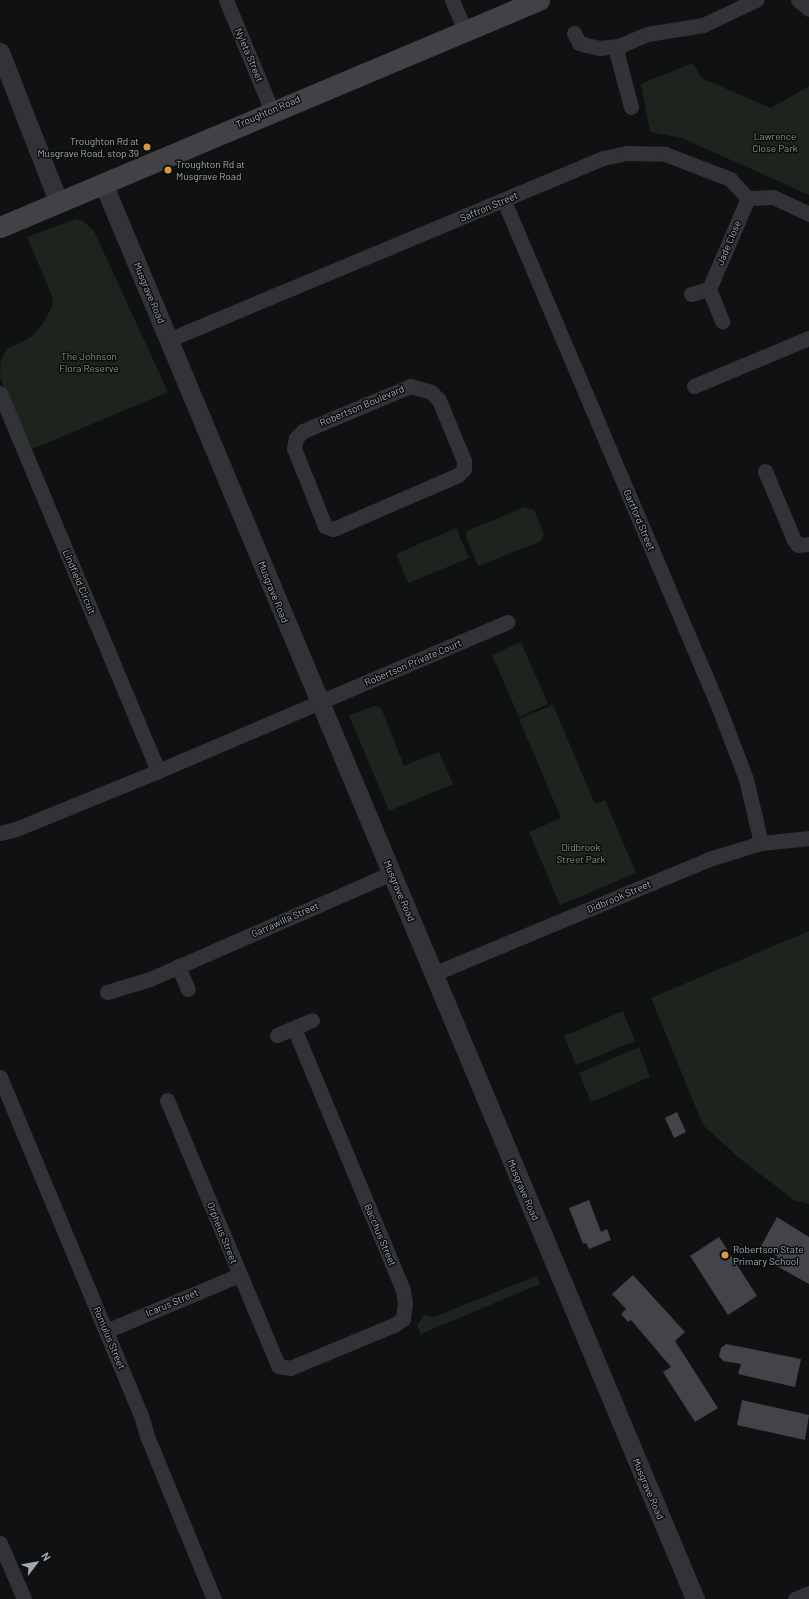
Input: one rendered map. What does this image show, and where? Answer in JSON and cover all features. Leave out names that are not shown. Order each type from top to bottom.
[{"type":"main road","name":"Troughton Road","points":[[0,227],[272,111],[539,0]]},
{"type":"street","name":"Nyleta Street","points":[[226,0],[272,111]]},
{"type":"street","points":[[452,0],[465,31]]},
{"type":"street","points":[[574,33],[579,42],[586,45],[599,48],[619,46],[648,34],[703,25],[756,0]]},
{"type":"street","points":[[798,0],[809,9]]},
{"type":"street","points":[[619,46],[617,54],[631,108]]},
{"type":"street","points":[[0,52],[59,203]]},
{"type":"street","name":"Saffron Street","points":[[168,340],[504,201],[603,158],[626,152],[653,151],[730,179],[748,198]]},
{"type":"street","name":"Musgrave Road","points":[[103,183],[319,703],[695,1599]]},
{"type":"street","points":[[748,198],[772,197],[809,214]]},
{"type":"street","name":"Jade Close","points":[[709,289],[748,198]]},
{"type":"street","name":"Gartford Street","points":[[504,201],[719,708],[746,779],[761,843]]},
{"type":"street","points":[[691,294],[709,289],[722,321]]},
{"type":"street","points":[[694,386],[809,338]]},
{"type":"street","name":"Robertson Boulevard","points":[[410,386],[432,392],[441,407],[464,461],[464,469],[458,475],[333,528],[325,526],[294,448],[296,438],[302,431],[410,386]]},
{"type":"street","name":"Lindfield Circuit","points":[[0,393],[158,771]]},
{"type":"street","points":[[765,471],[794,540],[798,545],[809,544]]},
{"type":"street","name":"Robertson Private Court","points":[[319,703],[508,622]]},
{"type":"street","points":[[0,833],[16,829],[319,703]]},
{"type":"street","name":"Didbrook Street","points":[[433,974],[709,859],[761,843],[809,838]]},
{"type":"street","name":"Garrawilla Street","points":[[106,992],[150,979],[391,873]]},
{"type":"street","points":[[178,966],[188,988]]},
{"type":"street","points":[[277,1035],[312,1020]]},
{"type":"street","name":"Bacchus Street","points":[[278,1366],[290,1368],[394,1325],[403,1319],[405,1303],[403,1290],[294,1028]]},
{"type":"street","name":"Romulus Street","points":[[0,1077],[106,1331],[214,1599]]},
{"type":"street","name":"Orpheus Street","points":[[167,1100],[278,1366]]},
{"type":"street","name":"Icarus Street","points":[[106,1331],[239,1275]]},
{"type":"street","points":[[0,1542],[24,1599]]},
{"type":"street","points":[[795,1599],[809,1593]]},
{"type":"green space","name":"Lawrence Close Park","points":[[693,63],[701,78],[771,108],[809,86],[809,195],[682,138],[650,132],[641,84]]},
{"type":"green space","name":"The Johnson Flora Reserve","points":[[76,219],[83,221],[94,231],[168,392],[30,450],[0,377],[1,360],[7,349],[30,338],[42,325],[51,309],[53,298],[27,237]]},
{"type":"green space","points":[[524,507],[534,510],[544,534],[541,541],[478,566],[466,537],[467,531]]},
{"type":"green space","points":[[456,528],[469,558],[408,583],[396,554]]},
{"type":"green space","points":[[521,642],[548,704],[519,717],[492,655]]},
{"type":"green space","name":"Didbrook Street Park","points":[[553,705],[595,804],[605,800],[636,873],[560,905],[529,832],[561,818],[519,719]]},
{"type":"green space","points":[[375,706],[381,708],[404,766],[439,752],[453,784],[389,811],[349,715]]},
{"type":"green space","points":[[809,931],[809,1204],[794,1200],[739,1158],[703,1125],[651,998]]},
{"type":"green space","points":[[623,1011],[635,1041],[576,1065],[564,1036]]},
{"type":"green space","points":[[639,1047],[650,1077],[591,1102],[579,1073]]},
{"type":"green space","points":[[537,1276],[540,1284],[421,1334],[417,1325],[424,1315],[434,1317]]},
{"type":"building","points":[[677,1112],[686,1132],[674,1138],[665,1118]]},
{"type":"building","points":[[589,1200],[601,1232],[607,1229],[611,1240],[589,1249],[586,1243],[583,1244],[569,1208]]},
{"type":"building","points":[[777,1217],[809,1237],[809,1284],[773,1264],[778,1257],[761,1246]]},
{"type":"building","points":[[719,1237],[757,1296],[728,1315],[690,1256]]},
{"type":"building","points":[[633,1275],[685,1332],[675,1341],[718,1408],[695,1422],[663,1372],[671,1367],[631,1320],[628,1322],[621,1314],[626,1309],[612,1294]]},
{"type":"building","points":[[726,1344],[801,1359],[795,1387],[738,1374],[741,1364],[723,1361],[719,1356],[721,1348]]},
{"type":"building","points":[[742,1400],[809,1415],[805,1440],[737,1425]]},
{"type":"place","name":"Troughton Rd at Musgrave Road, stop 39","points":[[147,147]]},
{"type":"place","name":"Troughton Rd at Musgrave Road","points":[[168,170]]},
{"type":"place","name":"Robertson State Primary School","points":[[725,1255]]}]
